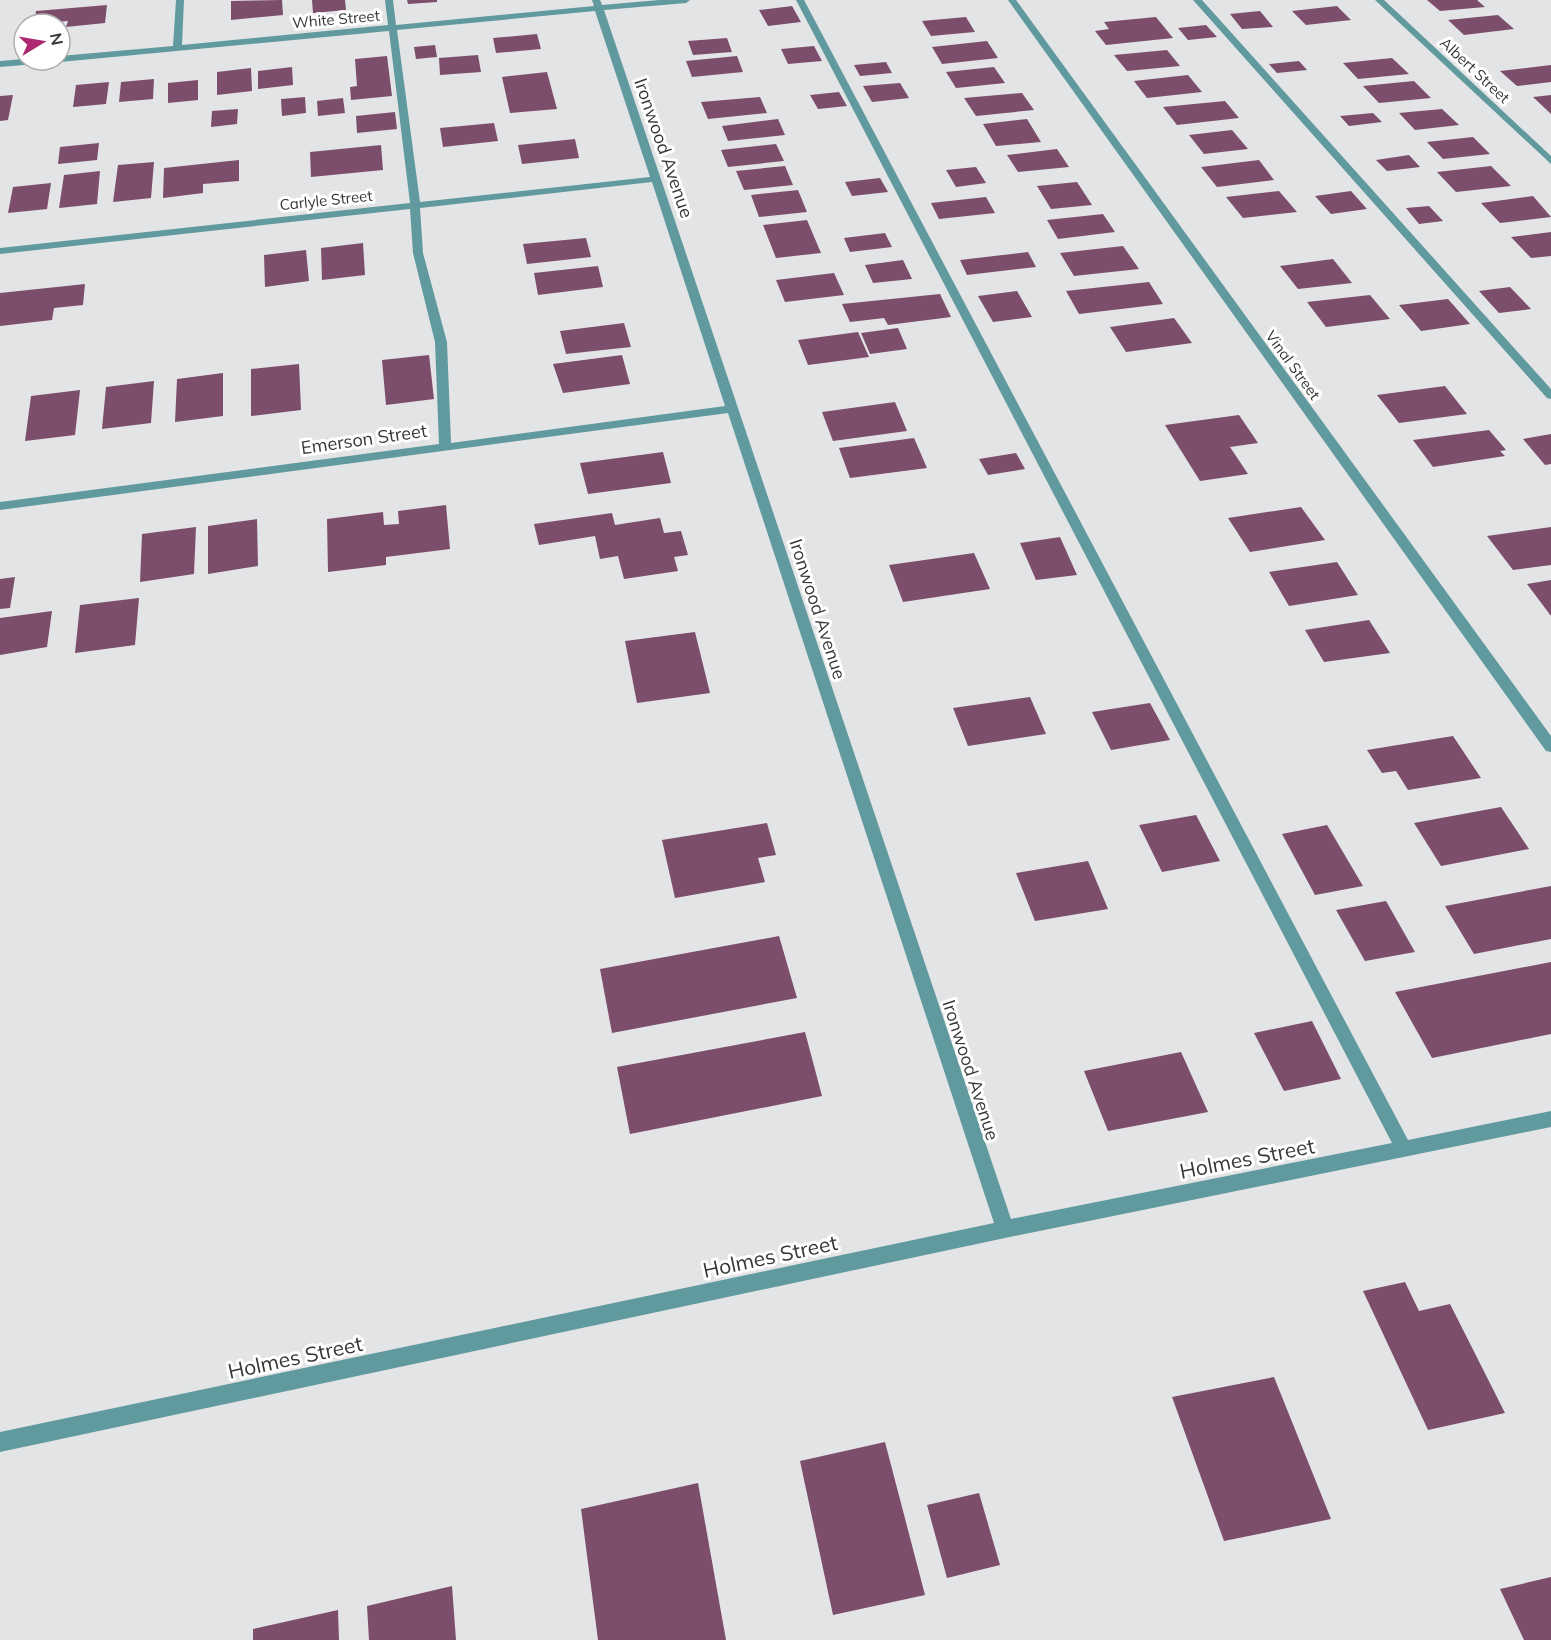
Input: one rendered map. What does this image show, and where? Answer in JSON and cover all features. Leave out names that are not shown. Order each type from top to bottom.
[{"type":"street","points":[[177,48],[180,0]]},
{"type":"street","points":[[389,0],[415,206],[418,253],[441,342],[445,447]]},
{"type":"street","name":"White Street","points":[[72,58],[392,27],[597,4],[686,0]]},
{"type":"street","points":[[800,0],[1404,1149]]},
{"type":"street","name":"Vinal Street","points":[[1012,0],[1551,747]]},
{"type":"street","points":[[1197,0],[1551,396]]},
{"type":"street","name":"Albert Street","points":[[1379,0],[1551,161]]},
{"type":"street","name":"Ironwood Avenue","points":[[597,4],[1005,1229]]},
{"type":"street","name":"Carlyle Street","points":[[0,251],[656,179]]},
{"type":"street","name":"Emerson Street","points":[[0,506],[733,409]]},
{"type":"street","name":"Holmes Street","points":[[0,1442],[1005,1229],[1551,1119]]},
{"type":"building","points":[[282,0],[283,15],[231,20],[231,1]]},
{"type":"building","points":[[312,0],[345,0],[346,10],[313,13]]},
{"type":"building","points":[[407,0],[437,0],[437,2],[408,4]]},
{"type":"building","points":[[1427,0],[1477,0],[1485,7],[1440,11]]},
{"type":"building","points":[[107,5],[105,23],[72,26],[72,12],[36,11]]},
{"type":"building","points":[[792,6],[801,22],[768,26],[759,10]]},
{"type":"building","points":[[1337,6],[1351,20],[1306,25],[1292,11]]},
{"type":"building","points":[[1260,11],[1273,27],[1242,29],[1230,14]]},
{"type":"building","points":[[1498,15],[1514,29],[1464,35],[1448,20]]},
{"type":"building","points":[[966,17],[975,32],[931,36],[922,21]]},
{"type":"building","points":[[1156,17],[1173,38],[1106,45],[1095,31],[1109,29],[1104,22]]},
{"type":"building","points":[[1206,25],[1217,37],[1188,40],[1178,28]]},
{"type":"building","points":[[537,34],[541,49],[496,53],[493,38]]},
{"type":"building","points":[[727,38],[732,52],[693,55],[688,41]]},
{"type":"building","points":[[987,41],[998,58],[942,64],[932,47]]},
{"type":"building","points":[[435,45],[437,57],[416,59],[414,47]]},
{"type":"building","points":[[814,46],[822,61],[788,64],[781,49]]},
{"type":"building","points":[[1167,50],[1180,66],[1127,71],[1114,55]]},
{"type":"building","points":[[478,55],[481,72],[440,75],[439,58]]},
{"type":"building","points":[[387,56],[392,96],[351,100],[350,87],[357,86],[355,59]]},
{"type":"building","points":[[737,56],[743,72],[692,77],[686,61]]},
{"type":"building","points":[[1392,58],[1409,74],[1358,79],[1343,63]]},
{"type":"building","points":[[1299,61],[1307,70],[1277,73],[1269,64]]},
{"type":"building","points":[[886,62],[892,73],[860,76],[854,65]]},
{"type":"building","points":[[1551,65],[1551,82],[1517,86],[1500,71]]},
{"type":"building","points":[[292,67],[293,85],[258,89],[258,71]]},
{"type":"building","points":[[994,67],[1005,83],[956,88],[946,72]]},
{"type":"building","points":[[251,68],[252,91],[217,95],[217,72]]},
{"type":"building","points":[[547,72],[557,109],[510,113],[502,77]]},
{"type":"building","points":[[1188,75],[1202,92],[1147,98],[1134,81]]},
{"type":"building","points":[[154,79],[153,99],[119,102],[121,82]]},
{"type":"building","points":[[198,80],[198,100],[168,103],[168,83]]},
{"type":"building","points":[[1414,81],[1431,98],[1379,103],[1363,86]]},
{"type":"building","points":[[109,82],[106,104],[73,107],[76,85]]},
{"type":"building","points":[[900,83],[909,98],[872,102],[863,86]]},
{"type":"building","points":[[839,92],[847,106],[818,109],[810,95]]},
{"type":"building","points":[[1022,93],[1034,110],[976,116],[964,98]]},
{"type":"building","points":[[13,95],[8,120],[0,121],[0,96]]},
{"type":"building","points":[[1551,95],[1551,114],[1533,97]]},
{"type":"building","points":[[305,97],[306,113],[282,116],[281,99]]},
{"type":"building","points":[[760,97],[767,113],[708,119],[701,102]]},
{"type":"building","points":[[343,98],[345,113],[318,116],[317,101]]},
{"type":"building","points":[[1225,101],[1239,118],[1177,125],[1163,107]]},
{"type":"building","points":[[238,109],[237,124],[211,127],[212,111]]},
{"type":"building","points":[[1442,109],[1459,125],[1415,130],[1399,113]]},
{"type":"building","points":[[395,112],[397,129],[357,133],[356,116]]},
{"type":"building","points":[[1373,113],[1382,122],[1349,126],[1340,116]]},
{"type":"building","points":[[778,119],[785,135],[728,141],[722,126]]},
{"type":"building","points":[[1027,119],[1041,142],[996,146],[983,124]]},
{"type":"building","points":[[494,123],[498,141],[443,147],[440,128]]},
{"type":"building","points":[[1232,130],[1248,149],[1204,154],[1189,135]]},
{"type":"building","points":[[1473,137],[1490,154],[1443,159],[1427,142]]},
{"type":"building","points":[[575,139],[579,158],[522,164],[518,145]]},
{"type":"building","points":[[99,143],[97,160],[58,164],[60,147]]},
{"type":"building","points":[[776,144],[784,161],[728,167],[721,150]]},
{"type":"building","points":[[381,145],[383,170],[311,177],[310,152]]},
{"type":"building","points":[[1057,149],[1069,167],[1018,172],[1007,155]]},
{"type":"building","points":[[1409,155],[1420,167],[1387,171],[1376,160]]},
{"type":"building","points":[[239,160],[239,181],[203,184],[203,193],[163,198],[164,168]]},
{"type":"building","points":[[1259,160],[1274,180],[1217,187],[1201,167]]},
{"type":"building","points":[[154,162],[151,198],[113,202],[118,165]]},
{"type":"building","points":[[785,166],[793,185],[744,190],[736,171]]},
{"type":"building","points":[[1491,166],[1511,186],[1456,192],[1437,172]]},
{"type":"building","points":[[976,167],[986,183],[956,187],[946,170]]},
{"type":"building","points":[[100,171],[97,204],[59,208],[64,175]]},
{"type":"building","points":[[880,178],[888,192],[852,196],[845,182]]},
{"type":"building","points":[[1077,182],[1092,205],[1051,209],[1037,186]]},
{"type":"building","points":[[51,183],[47,209],[8,213],[13,187]]},
{"type":"building","points":[[798,190],[807,212],[759,217],[751,195]]},
{"type":"building","points":[[1279,191],[1297,212],[1243,218],[1226,197]]},
{"type":"building","points":[[1351,191],[1367,209],[1331,214],[1315,196]]},
{"type":"building","points":[[1533,196],[1551,217],[1500,223],[1481,203]]},
{"type":"building","points":[[986,197],[995,213],[939,219],[931,203]]},
{"type":"building","points":[[1429,206],[1443,221],[1419,224],[1406,208]]},
{"type":"building","points":[[1103,214],[1115,232],[1058,239],[1047,220]]},
{"type":"building","points":[[807,220],[821,253],[776,258],[763,225]]},
{"type":"building","points":[[1551,232],[1551,256],[1531,258],[1511,237]]},
{"type":"building","points":[[885,233],[892,247],[850,252],[844,238]]},
{"type":"building","points":[[586,238],[591,257],[527,264],[523,244]]},
{"type":"building","points":[[363,243],[365,275],[322,280],[321,248]]},
{"type":"building","points":[[1123,246],[1139,269],[1074,276],[1060,253]]},
{"type":"building","points":[[306,250],[309,281],[265,287],[264,255]]},
{"type":"building","points":[[1028,252],[1036,267],[967,275],[960,260]]},
{"type":"building","points":[[1333,259],[1352,283],[1298,289],[1280,266]]},
{"type":"building","points":[[903,260],[912,279],[873,283],[865,265]]},
{"type":"building","points":[[598,266],[603,287],[538,295],[534,273]]},
{"type":"building","points":[[834,273],[844,295],[785,302],[776,280]]},
{"type":"building","points":[[1149,282],[1163,304],[1079,314],[1066,291]]},
{"type":"building","points":[[85,284],[83,305],[54,308],[52,320],[0,326],[0,293]]},
{"type":"building","points":[[1510,287],[1531,309],[1499,313],[1479,291]]},
{"type":"building","points":[[1017,291],[1032,317],[993,322],[978,296]]},
{"type":"building","points":[[940,294],[951,317],[888,325],[884,318],[850,322],[842,304]]},
{"type":"building","points":[[1370,295],[1390,319],[1326,327],[1307,302]]},
{"type":"building","points":[[1448,299],[1470,324],[1421,331],[1399,305]]},
{"type":"building","points":[[1174,318],[1192,343],[1126,352],[1110,327]]},
{"type":"building","points":[[624,323],[631,347],[566,354],[560,331]]},
{"type":"building","points":[[898,328],[907,349],[870,354],[861,333]]},
{"type":"building","points":[[858,332],[869,357],[808,365],[798,340]]},
{"type":"building","points":[[429,355],[434,399],[386,405],[382,360]]},
{"type":"building","points":[[622,355],[630,384],[563,393],[553,364]]},
{"type":"building","points":[[299,364],[301,410],[251,416],[251,369]]},
{"type":"building","points":[[223,373],[223,416],[175,422],[177,379]]},
{"type":"building","points":[[154,381],[151,423],[102,429],[106,387]]},
{"type":"building","points":[[1445,386],[1467,414],[1399,423],[1377,395]]},
{"type":"building","points":[[80,390],[75,435],[25,441],[31,396]]},
{"type":"building","points":[[895,402],[907,431],[833,441],[822,412]]},
{"type":"building","points":[[1239,415],[1258,443],[1230,447],[1248,474],[1200,481],[1165,425]]},
{"type":"building","points":[[1489,430],[1506,450],[1500,451],[1505,456],[1433,467],[1413,440]]},
{"type":"building","points":[[1551,434],[1551,464],[1545,465],[1523,439]]},
{"type":"building","points":[[914,438],[927,468],[850,478],[839,448]]},
{"type":"building","points":[[663,452],[671,483],[588,494],[580,463]]},
{"type":"building","points":[[1016,453],[1025,469],[988,475],[979,459]]},
{"type":"building","points":[[446,505],[450,549],[386,557],[386,565],[328,572],[327,519],[383,512],[384,525],[399,524],[398,511]]},
{"type":"building","points":[[1301,507],[1325,540],[1250,552],[1228,518]]},
{"type":"building","points":[[612,513],[615,525],[660,518],[664,533],[681,531],[688,555],[674,557],[678,571],[624,579],[618,556],[600,559],[595,536],[539,545],[534,524]]},
{"type":"building","points":[[257,519],[258,566],[208,574],[208,526]]},
{"type":"building","points":[[196,527],[194,574],[140,582],[142,534]]},
{"type":"building","points":[[1551,527],[1551,565],[1513,570],[1487,536]]},
{"type":"building","points":[[1060,537],[1077,575],[1036,580],[1020,543]]},
{"type":"building","points":[[974,553],[990,589],[903,602],[889,565]]},
{"type":"building","points":[[1337,562],[1358,595],[1289,606],[1269,572]]},
{"type":"building","points":[[15,577],[10,608],[0,609],[0,579]]},
{"type":"building","points":[[1551,580],[1551,616],[1527,584]]},
{"type":"building","points":[[139,598],[135,645],[75,653],[80,605]]},
{"type":"building","points":[[52,611],[47,647],[0,655],[0,618]]},
{"type":"building","points":[[1369,620],[1390,653],[1324,662],[1305,630]]},
{"type":"building","points":[[695,632],[710,693],[637,703],[625,641]]},
{"type":"building","points":[[1030,697],[1046,734],[968,746],[953,708]]},
{"type":"building","points":[[1150,703],[1170,740],[1111,750],[1092,712]]},
{"type":"building","points":[[1453,736],[1481,778],[1408,790],[1396,771],[1382,773],[1367,750]]},
{"type":"building","points":[[1501,807],[1529,849],[1441,866],[1414,823]]},
{"type":"building","points":[[1196,815],[1220,861],[1162,872],[1139,825]]},
{"type":"building","points":[[767,823],[776,855],[758,858],[765,882],[675,898],[662,840]]},
{"type":"building","points":[[1327,825],[1363,886],[1315,895],[1282,834]]},
{"type":"building","points":[[1088,861],[1108,909],[1035,921],[1016,873]]},
{"type":"building","points":[[1551,886],[1551,939],[1474,954],[1445,906]]},
{"type":"building","points":[[1386,901],[1415,952],[1365,961],[1336,910]]},
{"type":"building","points":[[779,936],[797,998],[612,1033],[600,969]]},
{"type":"building","points":[[1551,962],[1551,1034],[1432,1058],[1395,992]]},
{"type":"building","points":[[1312,1021],[1341,1079],[1284,1091],[1254,1033]]},
{"type":"building","points":[[805,1032],[822,1096],[630,1134],[617,1067]]},
{"type":"building","points":[[1181,1052],[1208,1112],[1108,1131],[1084,1071]]},
{"type":"building","points":[[1405,1282],[1419,1311],[1450,1304],[1505,1413],[1428,1430],[1363,1291]]},
{"type":"building","points":[[1274,1377],[1331,1519],[1224,1541],[1172,1397]]},
{"type":"building","points":[[885,1442],[925,1595],[833,1615],[800,1461]]},
{"type":"building","points":[[698,1483],[726,1640],[598,1640],[581,1509]]},
{"type":"building","points":[[979,1493],[1000,1565],[947,1578],[927,1505]]},
{"type":"building","points":[[1551,1577],[1551,1640],[1524,1640],[1500,1589]]},
{"type":"building","points":[[452,1586],[456,1640],[369,1640],[367,1606]]},
{"type":"building","points":[[338,1610],[339,1640],[253,1640],[253,1629]]}]
